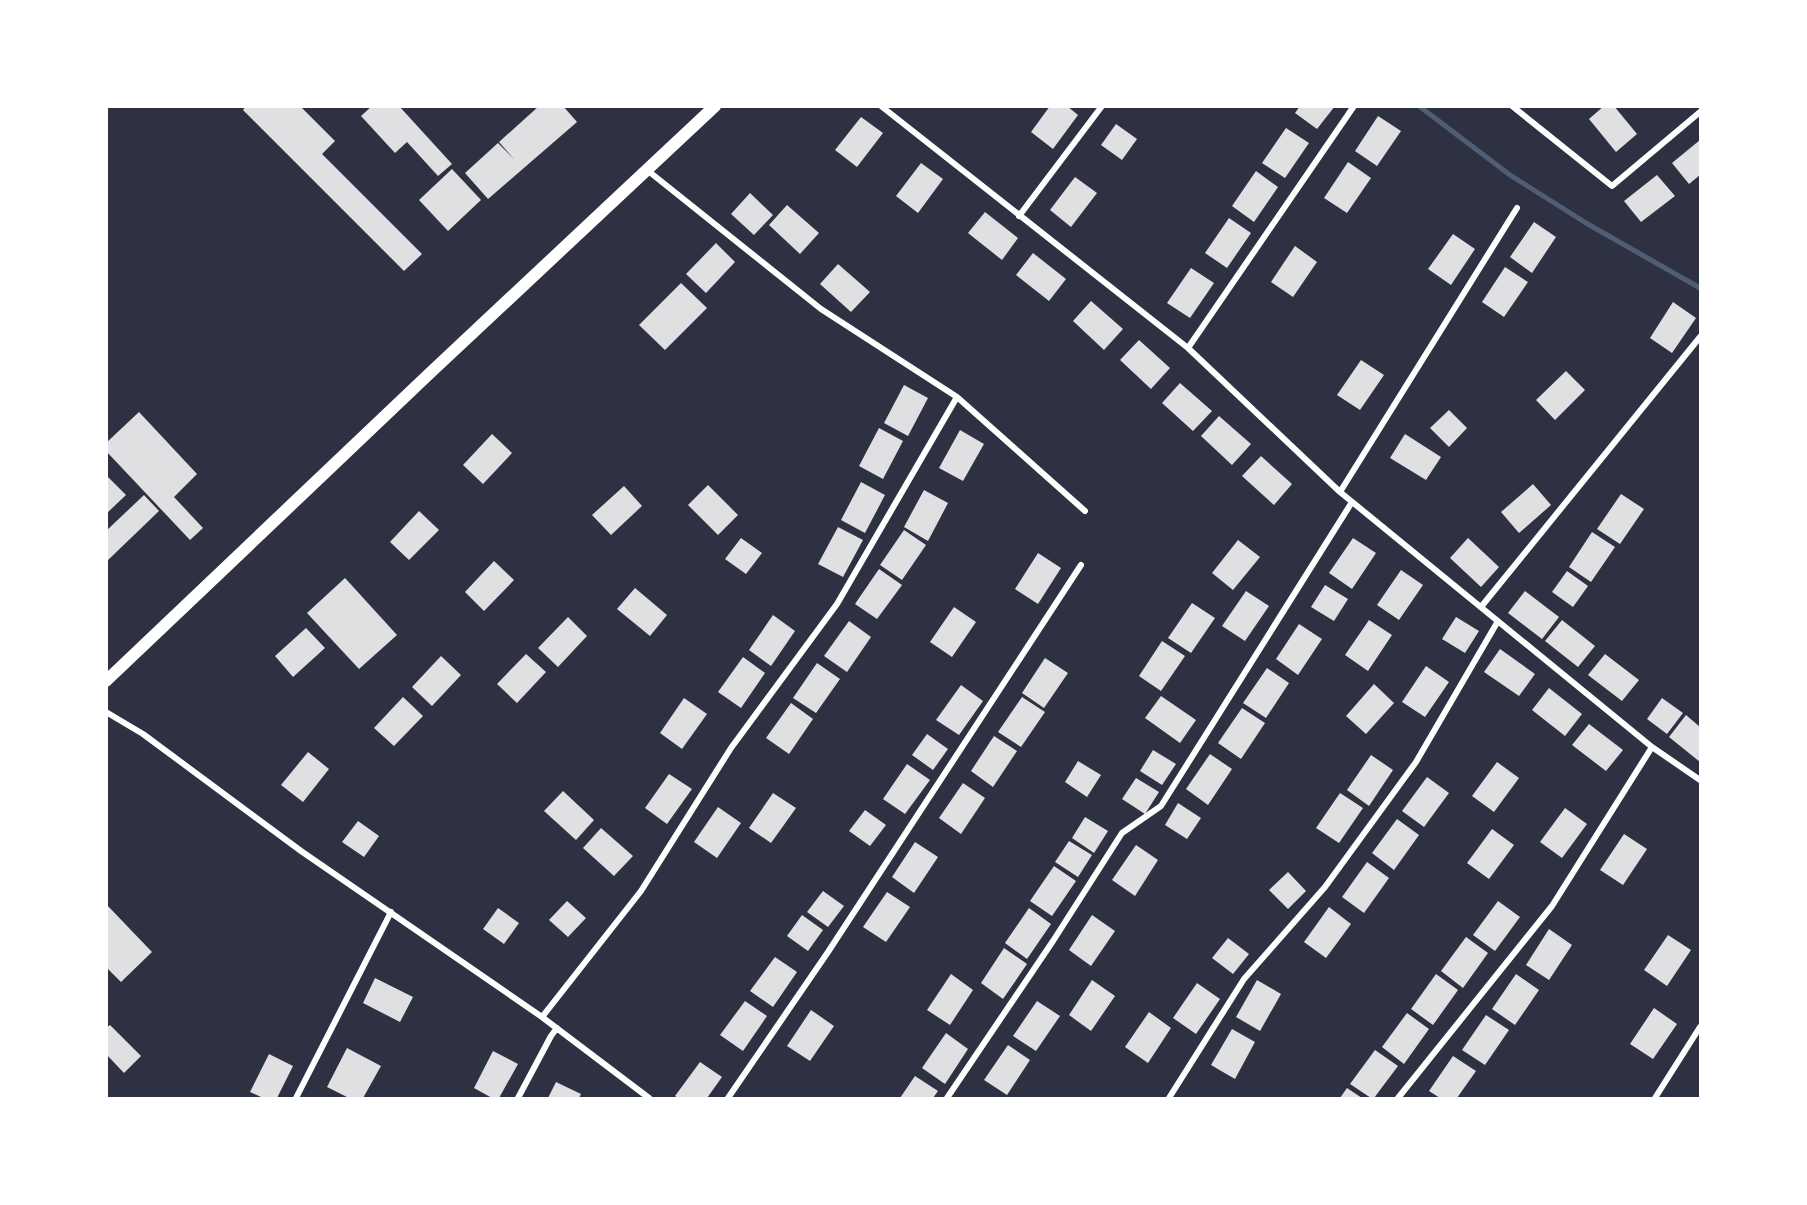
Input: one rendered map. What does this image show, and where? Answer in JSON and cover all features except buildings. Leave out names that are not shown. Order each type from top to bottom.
[{"type":"main road","points":[[106,681],[422,380],[715,106]]},
{"type":"street","points":[[881,106],[1188,348],[1340,492],[1652,747],[1701,780]]},
{"type":"street","points":[[1019,216],[1102,106]]},
{"type":"street","points":[[1188,348],[1354,106]]},
{"type":"street","points":[[1512,106],[1612,186],[1701,112]]},
{"type":"street","points":[[647,170],[821,309],[957,397],[1085,511]]},
{"type":"street","points":[[1340,492],[1518,208]]},
{"type":"street","points":[[1481,608],[1701,337]]},
{"type":"street","points":[[542,1017],[641,891],[731,748],[837,604],[957,397]]},
{"type":"street","points":[[947,1098],[1053,941],[1122,832],[1161,806],[1352,502]]},
{"type":"street","points":[[728,1098],[828,952],[1081,565]]},
{"type":"street","points":[[1169,1098],[1244,979],[1325,887],[1416,762],[1498,621]]},
{"type":"street","points":[[106,712],[143,734],[301,850],[542,1017],[649,1098]]},
{"type":"street","points":[[1398,1098],[1552,906],[1652,747]]},
{"type":"street","points":[[296,1098],[391,912]]},
{"type":"street","points":[[1655,1098],[1701,1027]]},
{"type":"street","points":[[518,1098],[557,1028]]},
{"type":"waterway","points":[[1419,106],[1510,175],[1586,223],[1700,288]]}]
